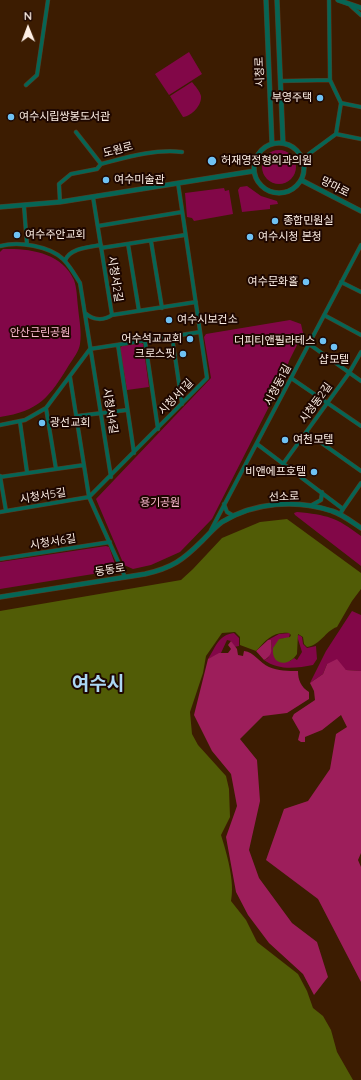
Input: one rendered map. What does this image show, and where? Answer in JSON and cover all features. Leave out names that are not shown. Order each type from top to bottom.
[{"type":"street","points":[[26,85],[37,75],[48,0]]},
{"type":"street","name":"시청로","points":[[266,0],[272,144]]},
{"type":"street","name":"시청로","points":[[277,0],[284,144]]},
{"type":"street","points":[[302,159],[336,134],[341,103],[330,80],[329,0]]},
{"type":"street","points":[[338,0],[361,8]]},
{"type":"street","points":[[347,3],[361,15]]},
{"type":"street","points":[[281,81],[330,80]]},
{"type":"street","points":[[341,103],[361,107]]},
{"type":"street","points":[[76,132],[101,164]]},
{"type":"street","points":[[336,134],[361,139]]},
{"type":"street","points":[[272,144],[284,144],[295,149],[302,159],[304,170],[301,180],[289,190],[274,192],[263,187],[254,171],[258,154],[272,144]]},
{"type":"street","name":"도원로","points":[[60,202],[59,183],[71,174],[97,169],[101,164],[153,151],[182,152]]},
{"type":"street","points":[[0,207],[60,202],[254,171]]},
{"type":"street","name":"망마로","points":[[301,180],[361,211]]},
{"type":"street","name":"시청서1길","points":[[89,497],[111,477],[207,378],[178,183]]},
{"type":"street","name":"시청서2길","points":[[93,197],[112,315]]},
{"type":"street","points":[[24,206],[27,245]]},
{"type":"street","points":[[98,226],[182,212]]},
{"type":"street","points":[[101,247],[185,235]]},
{"type":"street","points":[[151,241],[162,308]]},
{"type":"street","name":"시청서2길","points":[[128,244],[139,311]]},
{"type":"street","points":[[0,246],[27,245],[49,250],[65,261],[80,282],[85,313]]},
{"type":"street","name":"시청동1길","points":[[210,533],[361,245]]},
{"type":"street","name":"시청서2길","points":[[65,261],[73,252],[101,247]]},
{"type":"street","points":[[341,282],[361,292]]},
{"type":"street","name":"시청서2길","points":[[85,313],[95,319],[106,318],[112,315],[196,302]]},
{"type":"street","name":"시청서4길","points":[[85,313],[111,477]]},
{"type":"street","points":[[324,315],[361,335]]},
{"type":"street","points":[[0,426],[20,422],[46,408],[90,349],[200,332]]},
{"type":"street","points":[[172,336],[182,404]]},
{"type":"street","points":[[144,341],[158,429]]},
{"type":"street","points":[[310,344],[361,381]]},
{"type":"street","name":"시청서4길","points":[[118,345],[134,453]]},
{"type":"street","name":"시청동2길","points":[[283,464],[327,402],[350,373],[361,352]]},
{"type":"street","points":[[70,377],[89,497],[125,577]]},
{"type":"street","points":[[291,378],[361,426]]},
{"type":"street","points":[[46,408],[56,469]]},
{"type":"street","points":[[77,416],[127,410]]},
{"type":"street","points":[[20,422],[28,472]]},
{"type":"street","points":[[306,432],[361,471]]},
{"type":"street","points":[[256,444],[343,509]]},
{"type":"street","points":[[6,511],[0,476],[84,465]]},
{"type":"street","points":[[340,514],[361,483]]},
{"type":"street","points":[[310,506],[321,500],[322,492]]},
{"type":"street","name":"시청서5길","points":[[0,512],[89,497]]},
{"type":"street","points":[[224,504],[228,514],[235,516]]},
{"type":"street","name":"선소로","points":[[210,533],[222,522],[235,516],[271,505],[310,506],[340,514],[361,528]]},
{"type":"street","name":"동동로","points":[[0,597],[145,574],[173,566],[188,555],[210,533]]},
{"type":"street","name":"시청서6길","points":[[0,560],[110,542]]},
{"type":"green space","points":[[189,52],[202,74],[169,95],[155,74]]},
{"type":"green space","points":[[192,82],[200,92],[200,103],[190,115],[183,117],[170,96]]},
{"type":"green space","points":[[279,150],[291,155],[296,167],[291,179],[279,184],[267,179],[262,167],[267,155]]},
{"type":"green space","points":[[247,186],[261,196],[277,201],[278,204],[270,205],[270,209],[242,212],[238,190],[240,187]]},
{"type":"green space","points":[[224,188],[225,191],[229,190],[233,214],[194,221],[192,218],[187,217],[185,193]]},
{"type":"green space","name":"안산근린공원","points":[[3,249],[34,251],[44,254],[62,264],[69,271],[76,286],[81,335],[77,352],[49,394],[34,407],[0,417],[0,252]]},
{"type":"green space","name":"용기공원","points":[[290,320],[301,324],[303,333],[289,361],[284,377],[212,519],[180,552],[151,565],[133,569],[124,565],[96,499],[211,378],[204,337],[206,334]]},
{"type":"green space","points":[[143,344],[149,387],[127,390],[120,348],[122,346]]},
{"type":"green space","points":[[294,513],[316,514],[331,518],[345,525],[361,536],[361,566],[295,515]]},
{"type":"green space","points":[[106,546],[109,547],[115,564],[112,571],[0,589],[0,562]]},
{"type":"green space","points":[[352,611],[361,615],[361,671],[346,670],[327,664],[323,674],[310,683],[326,651]]},
{"type":"green space","points":[[234,633],[239,638],[239,646],[234,647],[231,641],[227,640],[221,653],[208,659],[224,636]]},
{"type":"green space","points":[[290,633],[289,638],[279,639],[290,661],[294,658],[297,660],[302,652],[297,636],[299,635],[302,637],[303,644],[307,648],[316,646],[317,659],[313,665],[288,668],[276,666],[264,660],[268,658],[272,648],[271,640],[268,640],[279,634]]},
{"type":"shaded area","points":[[287,519],[361,573],[361,589],[352,601],[337,627],[316,644],[307,647],[304,644],[303,637],[298,634],[297,654],[290,661],[285,663],[281,663],[275,658],[273,648],[279,639],[290,637],[291,635],[289,633],[278,633],[270,637],[256,651],[240,645],[240,637],[235,632],[222,633],[206,656],[203,673],[190,712],[192,734],[198,745],[226,776],[229,789],[230,817],[221,835],[228,859],[231,877],[231,901],[246,920],[257,942],[298,974],[307,991],[313,1008],[323,1016],[331,1030],[337,1052],[353,1080],[0,1080],[0,611],[181,580],[222,538],[260,522]]},
{"type":"shaded area","points":[[268,640],[271,640],[271,652],[264,660],[256,651]]},
{"type":"shaded area","points":[[231,641],[237,649],[238,655],[243,656],[244,651],[248,652],[272,668],[298,671],[300,683],[309,692],[309,699],[287,713],[263,716],[240,739],[257,760],[260,801],[249,850],[259,878],[292,923],[317,942],[328,977],[314,995],[303,974],[269,943],[248,915],[236,892],[226,837],[237,806],[231,774],[212,751],[194,715],[208,659],[219,653],[228,653],[231,649],[228,645]]},
{"type":"shaded area","points":[[337,659],[346,670],[361,671],[361,853],[358,860],[361,867],[361,982],[318,899],[266,860],[284,809],[308,801],[330,769],[336,734],[347,727],[341,715],[322,730],[305,737],[305,742],[301,742],[298,740],[300,732],[292,718],[294,714],[315,700],[314,691],[310,683],[323,674],[327,664]]},
{"type":"place","name":"부영주택","points":[[320,98]]},
{"type":"place","name":"여수시립쌍봉도서관","points":[[11,117]]},
{"type":"place","name":"허재영정형외과의원","points":[[212,161]]},
{"type":"place","name":"여수미술관","points":[[106,180]]},
{"type":"place","name":"종합민원실","points":[[275,221]]},
{"type":"place","name":"여수주안교회","points":[[17,235]]},
{"type":"place","name":"여수시청 본청","points":[[250,237]]},
{"type":"place","name":"여수문화홀","points":[[306,282]]},
{"type":"place","name":"여수시보건소","points":[[169,320]]},
{"type":"place","name":"어수석교교회","points":[[190,339]]},
{"type":"place","name":"더피티앤필라테스","points":[[323,341]]},
{"type":"place","name":"샵모텔","points":[[334,347]]},
{"type":"place","name":"크로스핏","points":[[183,354]]},
{"type":"place","name":"광선교회","points":[[42,423]]},
{"type":"place","name":"여천모텔","points":[[285,440]]},
{"type":"place","name":"비앤에프호텔","points":[[314,472]]},
{"type":"district","name":"여수시","points":[[98,684]]}]
